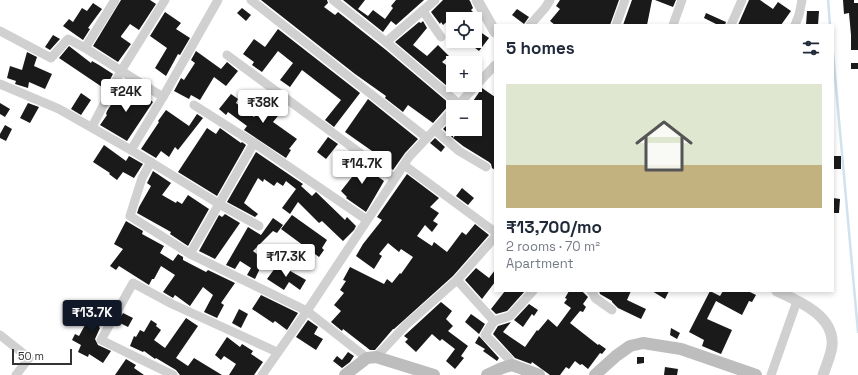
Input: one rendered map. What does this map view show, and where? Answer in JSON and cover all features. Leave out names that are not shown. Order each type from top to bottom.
[{"type":"main road","points":[[595,375],[616,356],[630,346],[643,344],[681,349],[756,375]]},
{"type":"main road","points":[[345,375],[371,357],[434,375]]},
{"type":"main road","points":[[487,375],[502,368],[512,366],[538,375]]},
{"type":"street","points":[[85,48],[115,0]]},
{"type":"street","points":[[92,127],[121,72],[165,0]]},
{"type":"street","points":[[131,150],[218,0]]},
{"type":"street","points":[[251,0],[427,138]]},
{"type":"street","points":[[333,0],[386,42],[448,100]]},
{"type":"street","points":[[386,42],[435,0]]},
{"type":"street","points":[[477,0],[494,30]]},
{"type":"street","points":[[531,24],[550,0]]},
{"type":"street","points":[[616,24],[625,0]]},
{"type":"street","points":[[673,24],[682,0]]},
{"type":"street","points":[[731,24],[742,0]]},
{"type":"street","points":[[796,24],[802,0]]},
{"type":"street","points":[[423,11],[442,37]]},
{"type":"street","points":[[0,31],[51,58],[68,39],[163,97]]},
{"type":"street","points":[[227,54],[394,178]]},
{"type":"street","points":[[462,100],[494,65]]},
{"type":"street","points":[[0,84],[59,109],[92,127],[219,204],[259,226]]},
{"type":"street","points":[[194,105],[254,143],[367,220]]},
{"type":"street","points":[[262,375],[307,311],[409,157],[446,118]]},
{"type":"street","points":[[435,130],[459,151],[486,167]]},
{"type":"street","points":[[190,254],[254,143]]},
{"type":"street","points":[[150,162],[142,178],[130,216],[190,254],[307,311],[371,357],[457,280],[494,238]]},
{"type":"street","points":[[404,165],[494,231]]},
{"type":"street","points":[[457,280],[494,321]]},
{"type":"street","points":[[173,375],[101,340],[133,283],[172,304],[277,352]]},
{"type":"street","points":[[512,366],[508,358],[485,335],[494,321],[510,316],[532,292]]},
{"type":"street","points":[[593,292],[595,298],[612,310]]},
{"type":"street","points":[[780,292],[794,297],[815,312],[830,329],[832,346],[823,375]]},
{"type":"street","points":[[771,375],[794,297]]},
{"type":"street","points":[[0,335],[29,358],[16,375]]},
{"type":"building","points":[[121,0],[150,0],[156,4],[139,30],[130,24],[121,36],[131,44],[118,62],[93,46]]},
{"type":"building","points":[[261,0],[327,0],[328,3],[324,7],[335,15],[338,12],[386,50],[446,101],[446,108],[433,123],[408,105],[403,112],[385,98],[386,96],[355,74]]},
{"type":"building","points":[[343,0],[365,0],[358,9],[368,16],[373,10],[385,19],[393,8],[391,6],[396,0],[424,0],[396,25],[391,21],[383,32]]},
{"type":"building","points":[[443,0],[469,0],[473,8],[471,10],[473,12],[446,12],[446,22],[443,25],[441,22],[440,24],[431,12]]},
{"type":"building","points":[[560,0],[619,0],[610,24],[554,24],[550,21],[560,9],[556,6]]},
{"type":"building","points":[[632,0],[652,0],[647,24],[623,24]]},
{"type":"building","points":[[655,0],[676,0],[673,7]]},
{"type":"building","points":[[749,0],[760,0],[773,9],[778,2],[791,11],[782,24],[738,24]]},
{"type":"building","points":[[843,0],[854,0],[854,3],[858,3],[858,50],[851,50],[849,13],[844,14]]},
{"type":"building","points":[[93,3],[102,9],[88,28],[90,29],[83,40],[63,26],[69,19],[73,22],[82,8],[87,11]]},
{"type":"building","points":[[242,8],[251,15],[246,21],[237,13]]},
{"type":"building","points":[[517,9],[529,17],[524,24],[512,15]]},
{"type":"building","points":[[807,11],[819,11],[818,24],[806,24]]},
{"type":"building","points":[[165,12],[181,23],[176,29],[190,38],[180,55],[178,54],[166,76],[155,68],[167,48],[150,36]]},
{"type":"building","points":[[706,13],[726,22],[725,24],[716,24],[704,18]]},
{"type":"building","points":[[423,21],[427,28],[413,45],[427,56],[438,45],[449,56],[446,56],[446,59],[442,62],[446,65],[446,85],[395,42],[419,22],[421,23]]},
{"type":"building","points":[[278,29],[360,93],[334,127],[325,120],[341,100],[302,70],[290,87],[280,80],[293,63],[278,51],[262,72],[252,65],[254,62],[243,54],[254,39],[265,47]]},
{"type":"building","points":[[482,33],[489,38],[482,47]]},
{"type":"building","points":[[53,35],[60,39],[50,50],[45,47]]},
{"type":"building","points":[[69,46],[91,63],[92,61],[113,74],[105,89],[59,58]]},
{"type":"building","points":[[196,51],[221,69],[227,62],[238,71],[226,86],[214,77],[200,100],[191,95],[189,99],[174,91],[181,78],[184,80],[195,63],[191,60]]},
{"type":"building","points":[[27,52],[37,57],[34,66],[52,74],[45,89],[29,82],[28,88],[15,84],[16,81],[7,78],[10,66],[22,70]]},
{"type":"building","points":[[851,63],[858,63],[858,69],[851,69]]},
{"type":"building","points":[[129,85],[153,102],[127,141],[100,125],[116,97],[120,99]]},
{"type":"building","points":[[482,88],[494,96],[494,169],[489,162],[453,138],[455,136],[482,136],[482,100],[474,100],[479,92],[482,92]]},
{"type":"building","points":[[81,93],[91,100],[81,115],[71,109]]},
{"type":"building","points":[[231,94],[238,99],[236,103],[254,117],[271,95],[286,106],[273,122],[297,139],[289,149],[291,150],[286,158],[244,130],[247,126],[228,112],[226,115],[219,109]]},
{"type":"building","points":[[368,99],[418,139],[405,153],[393,170],[371,153],[372,151],[345,132]]},
{"type":"building","points":[[0,103],[10,109],[5,117],[0,114]]},
{"type":"building","points":[[28,103],[39,107],[30,123],[20,118]]},
{"type":"building","points":[[166,110],[189,126],[197,114],[203,118],[178,150],[175,147],[169,157],[161,151],[156,158],[141,149]]},
{"type":"building","points":[[5,125],[12,129],[6,141],[0,138],[0,134]]},
{"type":"building","points":[[207,128],[216,134],[220,128],[246,145],[217,196],[178,172]]},
{"type":"building","points":[[328,137],[338,144],[326,159],[317,152]]},
{"type":"building","points":[[435,138],[445,147],[441,152],[430,143]]},
{"type":"building","points":[[104,145],[126,161],[129,156],[143,164],[134,178],[123,172],[117,180],[109,174],[110,173],[93,162]]},
{"type":"building","points":[[256,152],[303,184],[301,186],[312,196],[316,192],[345,220],[347,217],[356,226],[354,230],[343,241],[322,221],[319,223],[298,202],[290,214],[282,208],[296,189],[286,181],[283,186],[277,182],[274,186],[264,179],[263,182],[258,178],[244,203],[258,214],[255,217],[227,202]]},
{"type":"building","points":[[834,156],[841,156],[841,169],[834,169]]},
{"type":"building","points":[[355,157],[375,171],[373,173],[384,181],[366,212],[346,198],[347,197],[341,191],[352,177],[345,172]]},
{"type":"building","points":[[153,171],[171,183],[162,195],[176,203],[177,201],[182,204],[188,195],[209,209],[188,246],[170,234],[171,232],[137,213],[151,186],[147,183]]},
{"type":"building","points":[[407,174],[439,198],[430,207],[439,213],[433,221],[438,224],[432,232],[425,225],[417,236],[432,246],[434,242],[447,252],[462,232],[466,235],[475,224],[489,235],[453,276],[393,329],[375,350],[370,350],[343,329],[342,331],[331,322],[341,311],[334,305],[344,293],[340,290],[346,281],[343,280],[350,267],[384,284],[387,279],[392,283],[400,273],[401,274],[413,257],[401,249],[399,252],[388,243],[379,254],[382,256],[374,269],[356,256],[363,244],[382,220],[377,217]]},
{"type":"building","points":[[462,188],[474,198],[468,205],[456,196]]},
{"type":"building","points":[[834,198],[840,199],[839,213],[834,213]]},
{"type":"building","points":[[225,214],[240,223],[215,259],[199,251],[219,215],[222,217]]},
{"type":"building","points":[[292,215],[327,240],[322,248],[324,250],[319,257],[281,229]]},
{"type":"building","points":[[273,218],[283,225],[277,233],[273,231],[253,251],[258,255],[257,256],[264,260],[255,279],[247,275],[251,268],[240,261],[235,269],[226,265],[248,227],[261,235]]},
{"type":"building","points":[[126,221],[143,231],[142,234],[164,246],[160,253],[173,261],[178,254],[183,257],[183,260],[206,272],[208,270],[235,283],[221,303],[224,305],[217,318],[204,312],[213,295],[203,287],[190,306],[175,295],[173,298],[163,292],[175,275],[161,266],[149,285],[119,266],[116,270],[110,266],[123,249],[114,244]]},
{"type":"building","points":[[278,264],[306,280],[300,290],[289,282],[284,290],[267,279]]},
{"type":"building","points":[[476,268],[489,278],[494,271],[494,283],[482,299],[465,280]]},
{"type":"building","points":[[504,292],[524,292],[507,311],[496,314],[491,309]]},
{"type":"building","points":[[568,292],[583,292],[588,297],[583,304],[586,307],[583,312],[580,311],[570,323],[598,345],[599,344],[606,349],[602,354],[600,353],[588,369],[575,361],[569,369],[566,367],[560,375],[550,375],[532,362],[531,364],[515,358],[493,334],[498,326],[511,322],[503,332],[525,347],[537,330],[538,331],[548,319],[557,327],[571,308],[564,303],[567,299],[565,298]]},
{"type":"building","points":[[599,292],[631,292],[627,300],[646,309],[641,319],[618,308],[612,301],[600,294]]},
{"type":"building","points":[[654,292],[668,292],[665,299]]},
{"type":"building","points":[[709,292],[720,296],[722,292],[750,292],[756,295],[752,302],[749,301],[742,315],[716,301],[707,319],[732,330],[721,354],[702,346],[704,340],[689,332]]},
{"type":"building","points":[[261,295],[298,313],[287,330],[275,321],[273,323],[252,309]]},
{"type":"building","points":[[92,302],[108,313],[99,327],[100,328],[95,339],[98,345],[111,351],[103,363],[89,354],[88,357],[78,352],[81,345],[72,340],[75,334],[79,336],[90,316],[84,312]]},
{"type":"building","points":[[441,302],[452,311],[446,319],[453,326],[448,331],[468,346],[461,356],[464,358],[455,369],[446,361],[455,349],[442,339],[440,341],[432,334],[416,352],[405,342],[408,339],[404,336]]},
{"type":"building","points":[[529,304],[538,310],[534,316],[532,314],[523,327],[514,320]]},
{"type":"building","points":[[239,309],[248,314],[241,328],[232,323]]},
{"type":"building","points":[[123,313],[133,318],[128,327],[118,322]]},
{"type":"building","points":[[471,314],[485,324],[479,334],[465,322]]},
{"type":"building","points":[[186,318],[198,326],[176,358],[188,366],[194,358],[222,375],[180,375],[176,370],[156,358],[155,359],[144,351],[143,352],[130,346],[134,336],[136,337],[140,330],[144,332],[151,320],[157,324],[156,326],[161,330],[154,340],[165,348]]},
{"type":"building","points":[[308,320],[318,327],[314,334],[323,339],[316,350],[296,337]]},
{"type":"building","points":[[671,328],[680,333],[677,339],[670,335]]},
{"type":"building","points":[[479,336],[499,358],[497,361],[483,351],[485,349],[475,343]]},
{"type":"building","points":[[227,337],[240,347],[242,344],[253,351],[251,354],[263,362],[254,375],[229,375],[236,364],[224,356],[221,360],[215,355]]},
{"type":"building","points":[[348,352],[354,356],[350,362],[342,368],[333,361],[337,356],[342,360]]},
{"type":"building","points":[[637,357],[644,357],[644,363],[637,364]]},
{"type":"building","points":[[126,359],[136,365],[134,368],[144,375],[115,375]]},
{"type":"building","points":[[665,367],[678,369],[677,375],[664,375]]},
{"type":"waterway","points":[[828,0],[830,24]]},
{"type":"waterway","points":[[834,64],[858,332]]}]
